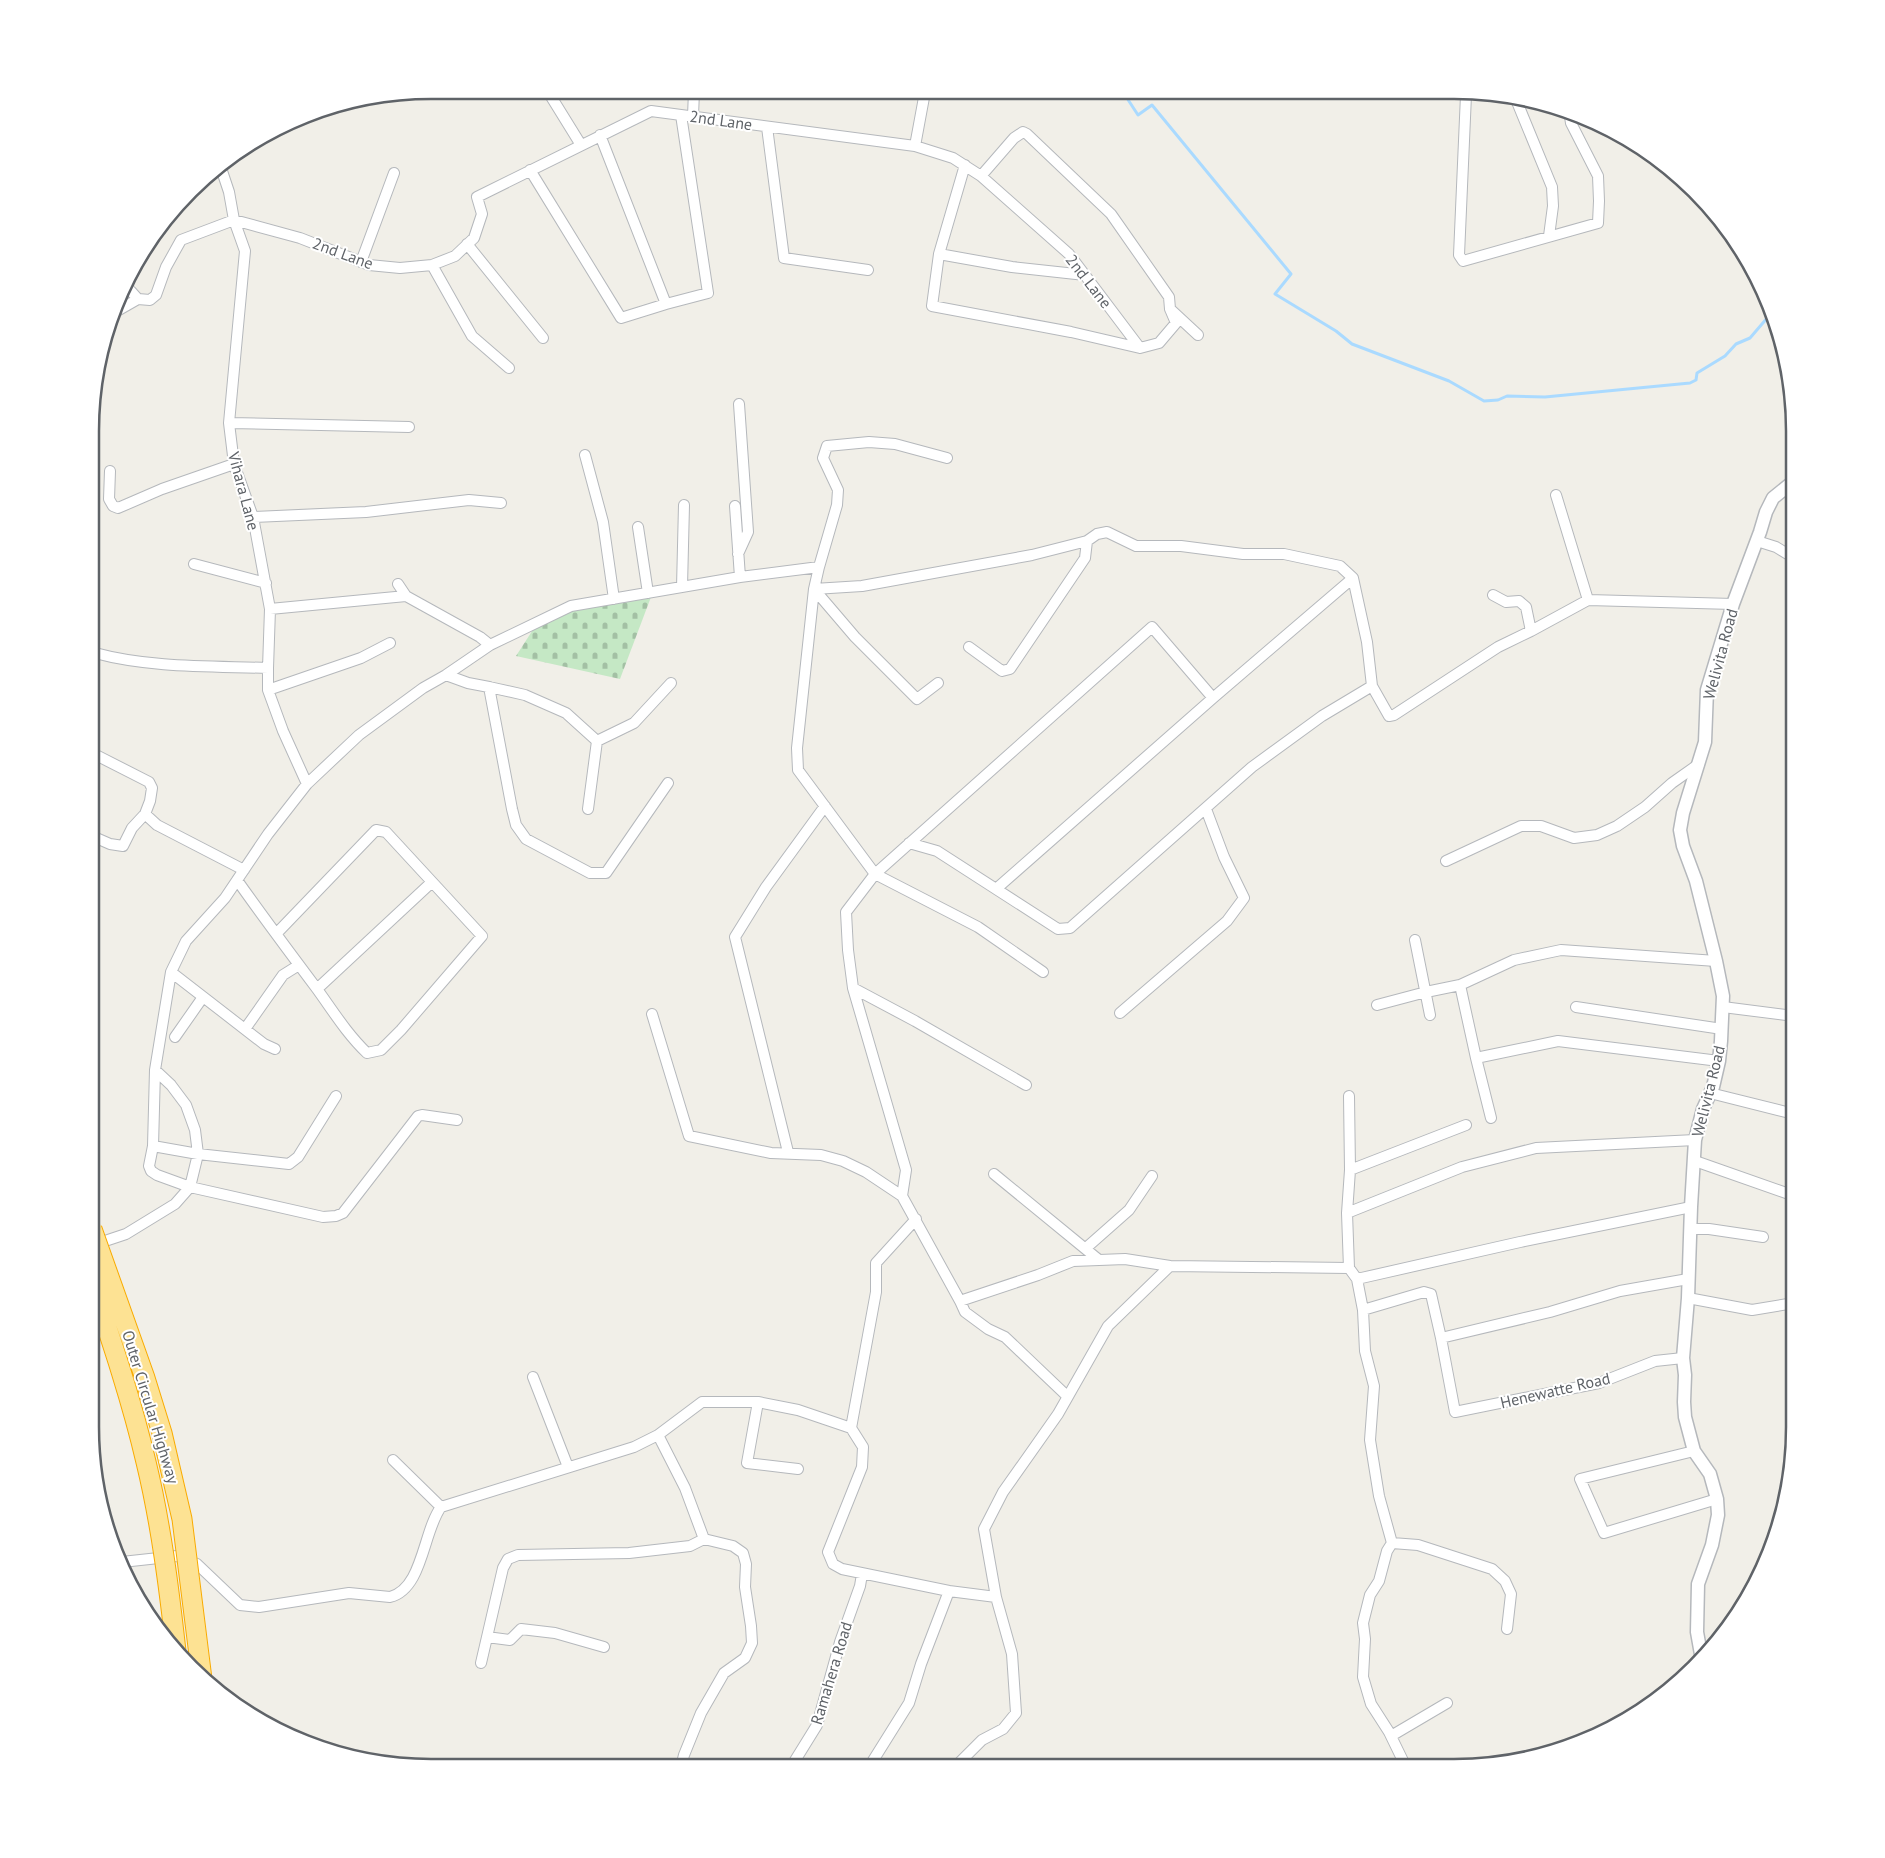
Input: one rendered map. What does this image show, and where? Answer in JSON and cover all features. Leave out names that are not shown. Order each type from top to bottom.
[{"type":"highway","name":"Outer Circular Highway","points":[[99,1248],[142,1368],[162,1433],[182,1519],[200,1666]]},
{"type":"highway","name":"Outer Circular Highway","points":[[99,1304],[126,1387],[146,1462],[161,1538],[174,1638]]},
{"type":"street","points":[[552,99],[580,145]]},
{"type":"street","points":[[693,116],[694,99]]},
{"type":"street","points":[[915,146],[924,99]]},
{"type":"street","points":[[1466,99],[1459,255],[1463,261],[1598,223],[1598,176],[1571,120]]},
{"type":"street","points":[[1518,105],[1552,187],[1553,206],[1549,236]]},
{"type":"street","name":"2nd Lane","points":[[234,220],[300,238],[369,265],[400,268],[432,265],[455,256],[474,238],[482,214],[477,197],[651,111],[915,146],[953,158],[981,176],[1069,254],[1140,348]]},
{"type":"street","points":[[530,170],[621,318],[708,293],[681,115]]},
{"type":"street","points":[[767,127],[784,258],[868,270]]},
{"type":"street","points":[[965,165],[939,254],[932,306],[1071,332],[1140,348],[1159,343],[1176,323],[1170,309],[1169,297],[1111,214],[1028,134],[1023,132],[1014,138],[981,176]]},
{"type":"street","points":[[600,135],[666,304]]},
{"type":"street","name":"Vihara Lane","points":[[222,172],[229,192],[234,220],[245,251],[229,423],[234,464],[253,517],[266,583],[270,610],[268,690],[283,731],[307,784]]},
{"type":"street","points":[[361,262],[394,173]]},
{"type":"street","points":[[122,308],[138,300],[150,300],[156,295],[166,267],[181,240],[234,220]]},
{"type":"street","points":[[467,244],[543,338]]},
{"type":"street","points":[[939,254],[1012,267],[1085,274]]},
{"type":"street","points":[[432,265],[472,336],[509,368]]},
{"type":"street","points":[[130,290],[138,300]]},
{"type":"street","points":[[1170,309],[1198,335]]},
{"type":"street","points":[[738,554],[748,532],[740,404]]},
{"type":"street","points":[[229,423],[409,427]]},
{"type":"street","points":[[947,458],[895,444],[869,442],[827,446],[823,458],[838,490],[837,505],[814,589],[797,748],[798,770],[875,874],[978,927],[1043,972]]},
{"type":"street","points":[[585,455],[603,522],[614,599]]},
{"type":"street","points":[[110,471],[109,499],[112,506],[118,508],[162,489],[234,464]]},
{"type":"street","name":"Welivita Road","points":[[1700,1650],[1697,1632],[1698,1584],[1716,1530],[1718,1515],[1717,1499],[1710,1474],[1694,1451],[1684,1410],[1685,1375],[1683,1358],[1688,1298],[1695,1140],[1719,1061],[1723,996],[1696,880],[1680,837],[1683,813],[1705,742],[1707,690],[1733,604],[1766,512],[1773,498],[1786,487]]},
{"type":"street","points":[[1556,495],[1588,600]]},
{"type":"street","points":[[253,517],[366,512],[469,500],[501,503]]},
{"type":"street","points":[[682,587],[684,505]]},
{"type":"street","points":[[735,506],[740,577]]},
{"type":"street","points":[[638,527],[648,593]]},
{"type":"street","points":[[814,589],[871,585],[1032,555],[1087,542],[1097,534],[1107,532],[1136,546],[1181,546],[1243,554],[1284,554],[1340,566],[1352,578],[1367,642],[1372,686],[1389,716],[1498,646],[1531,631],[1588,600],[1733,604]]},
{"type":"street","points":[[1757,541],[1776,547],[1786,553]]},
{"type":"street","points":[[969,647],[1002,670],[1010,669],[1085,558],[1087,542]]},
{"type":"street","points":[[194,564],[266,583]]},
{"type":"street","points":[[457,1120],[418,1116],[342,1213],[336,1216],[323,1217],[190,1187],[157,1175],[151,1171],[149,1166],[153,1146],[155,1070],[171,972],[186,941],[225,898],[268,834],[307,784],[359,735],[423,688],[490,645],[571,606],[740,577],[819,567]]},
{"type":"street","points":[[996,889],[1352,578]]},
{"type":"street","points":[[398,584],[406,596],[480,637],[490,645]]},
{"type":"street","points":[[814,589],[855,637],[917,699],[938,683]]},
{"type":"street","points":[[1493,595],[1506,602],[1519,601],[1526,607],[1531,631]]},
{"type":"street","points":[[270,610],[406,596]]},
{"type":"street","points":[[902,1196],[906,1170],[853,988],[846,912],[875,874],[1152,627],[1213,698]]},
{"type":"street","points":[[268,690],[361,658],[390,643]]},
{"type":"street","points":[[99,654],[150,663],[268,668]]},
{"type":"street","points":[[446,675],[468,683],[525,695],[566,713],[597,741]]},
{"type":"street","points":[[597,741],[634,722],[671,683]]},
{"type":"street","points":[[909,843],[937,851],[1058,930],[1070,928],[1252,767],[1322,716],[1372,686]]},
{"type":"street","points":[[489,687],[516,825],[526,839],[582,869],[590,873],[606,873],[668,782]]},
{"type":"street","points":[[588,809],[597,741]]},
{"type":"street","points":[[99,757],[149,782],[152,788],[145,814],[132,828],[123,846],[110,844],[99,839]]},
{"type":"street","points":[[1446,861],[1521,826],[1541,826],[1574,838],[1596,835],[1617,826],[1645,807],[1672,783],[1699,764]]},
{"type":"street","points":[[788,1152],[735,937],[766,887],[825,806]]},
{"type":"street","points":[[1120,1012],[1226,921],[1244,898],[1224,857],[1206,809]]},
{"type":"street","points":[[145,814],[157,825],[244,870]]},
{"type":"street","points":[[237,880],[276,934],[354,1040],[367,1053],[381,1050],[401,1030],[482,936],[386,832],[376,830],[276,934]]},
{"type":"street","points":[[317,989],[432,882]]},
{"type":"street","points":[[1415,940],[1430,1015]]},
{"type":"street","points":[[1377,1005],[1460,984],[1514,960],[1561,950],[1716,961]]},
{"type":"street","points":[[245,1029],[283,975],[299,965]]},
{"type":"street","points":[[171,972],[269,1048],[275,1049]]},
{"type":"street","points":[[1460,984],[1491,1118]]},
{"type":"street","points":[[853,988],[915,1021],[1026,1085]]},
{"type":"street","points":[[176,1037],[203,997]]},
{"type":"street","points":[[1723,1007],[1786,1015]]},
{"type":"street","points":[[1576,1008],[1722,1029]]},
{"type":"street","points":[[652,1014],[689,1136],[771,1152],[821,1155],[843,1161],[866,1172],[902,1196],[965,1312],[988,1330],[1005,1337],[1067,1396]]},
{"type":"street","points":[[1476,1058],[1558,1041],[1719,1061]]},
{"type":"street","points":[[99,1243],[126,1234],[175,1204],[190,1187],[198,1154],[195,1130],[186,1105],[171,1085],[155,1070]]},
{"type":"street","points":[[1710,1093],[1786,1112]]},
{"type":"street","points":[[153,1146],[198,1154],[289,1164],[298,1157],[336,1096]]},
{"type":"street","points":[[1348,1096],[1350,1170],[1347,1213],[1349,1268],[1357,1279],[1363,1310],[1365,1351],[1374,1386],[1370,1440],[1379,1496],[1392,1543],[1387,1551],[1380,1581],[1370,1595],[1363,1623],[1363,1677],[1371,1704],[1402,1759]]},
{"type":"street","points":[[1350,1170],[1466,1125]]},
{"type":"street","points":[[1347,1213],[1462,1167],[1536,1148],[1695,1140]]},
{"type":"street","points":[[1695,1161],[1786,1193]]},
{"type":"street","points":[[994,1174],[1086,1248],[1098,1260]]},
{"type":"street","points":[[1086,1248],[1129,1210],[1152,1176]]},
{"type":"street","points":[[1357,1279],[1520,1242],[1691,1207]]},
{"type":"street","points":[[851,1428],[876,1292],[876,1263],[916,1220]]},
{"type":"street","points":[[1690,1229],[1708,1229],[1763,1237]]},
{"type":"street","points":[[960,1301],[1038,1276],[1073,1261],[1125,1259],[1170,1266],[1349,1268]]},
{"type":"street","points":[[963,1759],[982,1740],[1003,1729],[1016,1712],[1012,1654],[996,1597],[984,1529],[1003,1492],[1058,1414],[1108,1326],[1170,1266]]},
{"type":"street","points":[[1363,1310],[1424,1292],[1431,1294],[1441,1338],[1550,1312],[1620,1291],[1688,1279]]},
{"type":"street","points":[[1688,1298],[1752,1310],[1786,1306]]},
{"type":"street","name":"Henewatte Road","points":[[1441,1338],[1455,1412],[1599,1383],[1655,1362],[1683,1358]]},
{"type":"street","points":[[532,1377],[568,1467]]},
{"type":"street","points":[[127,1561],[177,1556],[197,1564],[240,1605],[259,1607],[348,1593],[390,1597],[405,1589],[420,1561],[435,1514],[441,1507],[634,1446],[658,1435],[702,1402],[758,1402],[798,1410],[851,1428],[863,1447],[862,1468],[828,1552],[833,1564],[862,1574],[949,1591],[996,1597]]},
{"type":"street","points":[[758,1402],[747,1463],[798,1469]]},
{"type":"street","points":[[658,1435],[685,1488],[704,1539]]},
{"type":"street","points":[[1694,1451],[1580,1479],[1604,1533],[1717,1499]]},
{"type":"street","points":[[393,1460],[441,1507]]},
{"type":"street","points":[[481,1663],[503,1568],[508,1559],[518,1554],[629,1553],[690,1546],[704,1539],[733,1546],[743,1552],[746,1564],[744,1586],[752,1643],[745,1658],[724,1673],[706,1705],[683,1759]]},
{"type":"street","points":[[1392,1543],[1418,1545],[1492,1569],[1505,1581],[1511,1594],[1507,1629]]},
{"type":"street","name":"Ramahera Road","points":[[796,1759],[817,1725],[840,1642],[860,1586],[862,1574]]},
{"type":"street","points":[[874,1759],[909,1703],[921,1664],[949,1591]]},
{"type":"street","points":[[487,1637],[510,1640],[521,1629],[556,1633],[604,1647]]},
{"type":"street","points":[[1390,1736],[1447,1703]]},
{"type":"green space","points":[[651,597],[620,679],[516,656],[536,625],[573,610]]},
{"type":"waterway","points":[[1128,99],[1138,115],[1152,105],[1291,274],[1275,294],[1336,331],[1352,344],[1449,381],[1484,401],[1498,400],[1507,396],[1545,397],[1690,383],[1696,380],[1697,373],[1725,356],[1736,344],[1750,338],[1767,318]]}]
